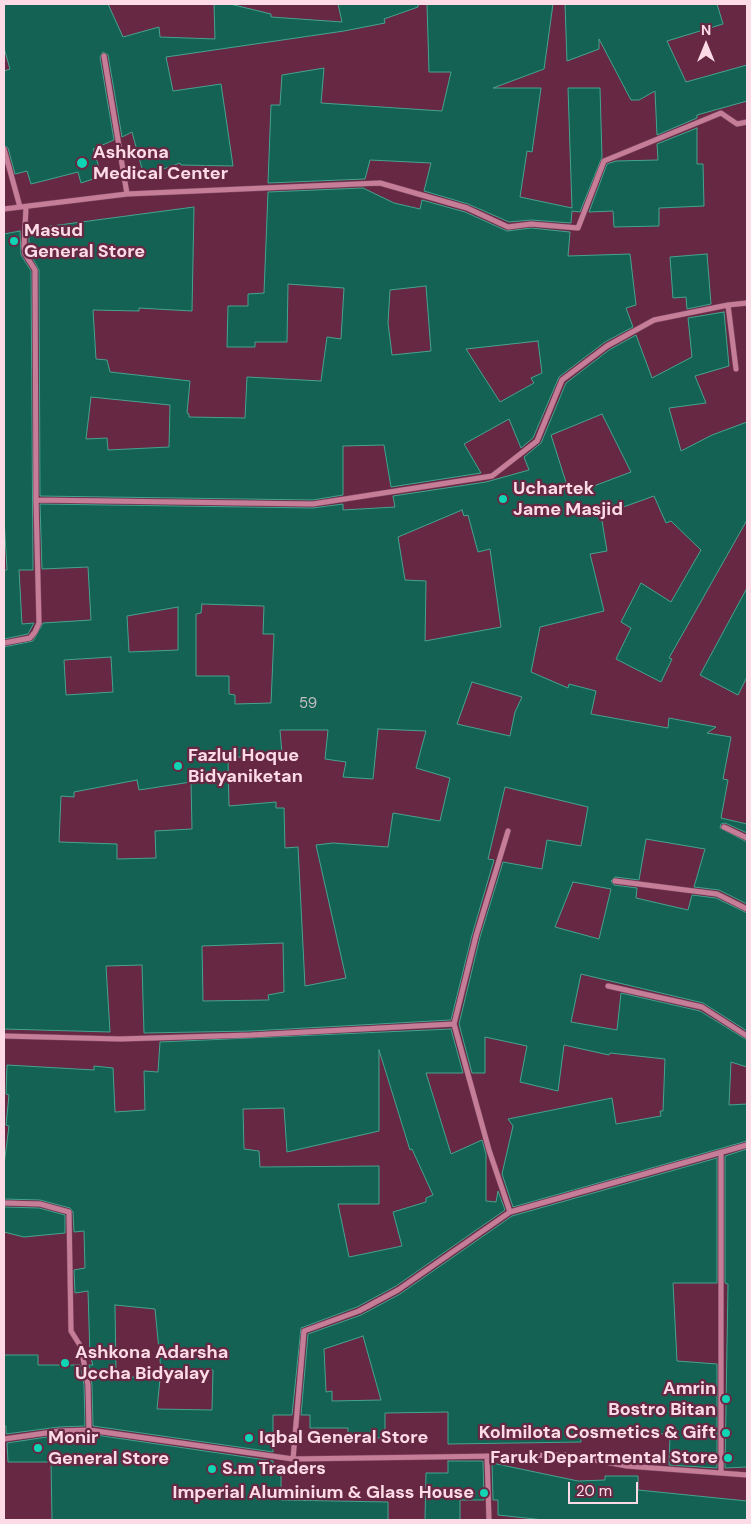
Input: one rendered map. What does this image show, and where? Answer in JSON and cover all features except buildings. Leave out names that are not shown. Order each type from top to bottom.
[{"type":"street","points":[[104,56],[127,194]]},
{"type":"street","points":[[4,209],[127,194],[380,183],[468,208],[508,227],[531,224],[578,228],[604,162],[721,113],[737,124],[747,122]]},
{"type":"street","points":[[4,148],[20,207]]},
{"type":"street","points":[[4,643],[30,638],[39,623],[36,500],[35,270],[25,254],[24,247],[26,207]]},
{"type":"street","points":[[36,500],[313,504],[492,476],[537,440],[562,380],[607,346],[654,320],[728,304],[747,303]]},
{"type":"street","points":[[728,304],[736,369]]},
{"type":"street","points":[[724,827],[747,838]]},
{"type":"street","points":[[508,831],[476,936],[454,1024],[489,1150],[510,1212]]},
{"type":"street","points":[[615,881],[717,894],[747,910]]},
{"type":"street","points":[[608,986],[702,1007],[747,1036]]},
{"type":"street","points":[[4,1036],[120,1038],[223,1036],[454,1024]]},
{"type":"street","points":[[294,1459],[304,1330],[359,1311],[398,1290],[510,1212],[568,1194],[721,1154],[747,1145]]},
{"type":"street","points":[[720,1472],[721,1154]]},
{"type":"street","points":[[6,1203],[40,1204],[69,1212],[71,1331],[81,1346],[88,1385],[89,1430]]},
{"type":"street","points":[[4,1439],[60,1431],[89,1430],[294,1459],[568,1455],[627,1466],[747,1475]]},
{"type":"street","points":[[487,1456],[488,1520]]},
{"type":"place","name":"Ashkona Medical Center","points":[[82,163]]},
{"type":"place","name":"Masud General Store","points":[[14,241]]},
{"type":"place","name":"Uchartek Jame Masjid","points":[[503,499]]},
{"type":"place","name":"Fazlul Hoque Bidyaniketan","points":[[178,766]]},
{"type":"place","name":"Ashkona Adarsha Uccha Bidyalay","points":[[65,1363]]},
{"type":"place","name":"Amrin Bostro Bitan","points":[[726,1399]]},
{"type":"place","name":"Kolmilota Cosmetics & Gift","points":[[726,1433]]},
{"type":"place","name":"Iqbal General Store","points":[[249,1438]]},
{"type":"place","name":"Monir General Store","points":[[38,1448]]},
{"type":"place","name":"Faruk Departmental Store","points":[[728,1458]]},
{"type":"place","name":"S.m Traders","points":[[212,1469]]},
{"type":"place","name":"Imperial Aluminium & Glass House","points":[[484,1493]]}]
